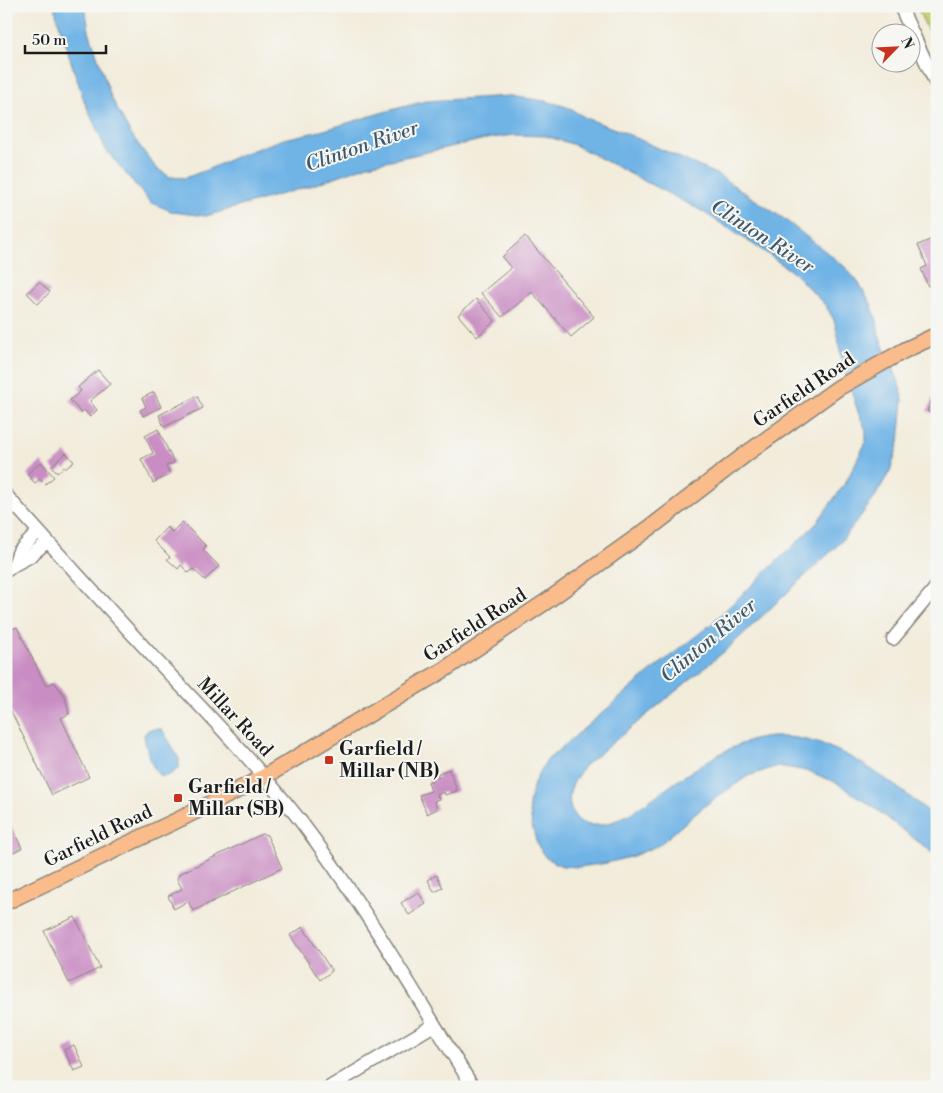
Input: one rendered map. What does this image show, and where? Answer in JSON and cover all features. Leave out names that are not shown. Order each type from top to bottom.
[{"type":"main road","name":"Garfield Road","points":[[6,902],[182,818],[264,776],[445,669],[498,635],[655,524],[746,454],[838,388],[904,350],[937,335]]},
{"type":"street","points":[[900,6],[937,86]]},
{"type":"street","name":"Millar Road","points":[[6,495],[47,542],[264,776],[347,884],[472,1087]]},
{"type":"street","points":[[10,568],[22,547],[38,532]]},
{"type":"street","points":[[10,568],[24,561],[47,542]]},
{"type":"street","points":[[893,639],[937,586]]},
{"type":"street","points":[[330,1087],[434,1025]]},
{"type":"green space","points":[[916,6],[937,6],[937,49]]},
{"type":"water","name":"Clinton River","points":[[54,6],[85,6],[89,31],[111,97],[130,133],[156,168],[170,177],[185,178],[284,139],[321,131],[426,101],[510,96],[546,101],[567,107],[586,118],[623,132],[718,175],[784,219],[844,266],[858,282],[871,304],[877,321],[879,336],[898,380],[903,399],[899,443],[890,471],[873,500],[839,544],[725,651],[584,766],[572,786],[569,801],[573,813],[581,822],[592,825],[612,822],[630,814],[698,767],[724,752],[750,741],[763,738],[787,737],[811,741],[834,749],[856,760],[899,788],[937,818],[937,856],[873,807],[837,783],[808,771],[778,766],[748,776],[707,804],[659,845],[633,856],[607,863],[579,867],[562,866],[546,858],[537,844],[532,826],[529,804],[534,783],[546,761],[656,667],[709,626],[815,525],[846,482],[866,442],[866,430],[858,412],[841,358],[834,320],[826,306],[795,274],[702,211],[575,145],[546,136],[514,135],[486,139],[368,165],[313,185],[206,216],[173,212],[150,202],[106,150],[85,103]]},
{"type":"water","points":[[162,729],[179,759],[179,768],[166,776],[161,776],[155,769],[146,745],[144,735],[148,730]]},
{"type":"building","points":[[525,236],[594,317],[571,337],[532,292],[502,317],[481,293],[511,268],[502,257]]},
{"type":"building","points":[[937,237],[937,289],[933,290],[931,285],[928,286],[921,269],[927,266],[918,245]]},
{"type":"building","points":[[39,282],[50,292],[38,304],[27,293]]},
{"type":"building","points":[[476,299],[495,321],[477,337],[458,315]]},
{"type":"building","points":[[98,370],[110,384],[90,401],[97,410],[90,417],[84,410],[81,413],[70,400],[81,391],[78,387]]},
{"type":"building","points":[[154,392],[161,407],[143,416],[140,410],[146,407],[142,398]]},
{"type":"building","points":[[197,396],[203,408],[164,427],[159,415]]},
{"type":"building","points":[[934,396],[937,397],[937,415],[927,411]]},
{"type":"building","points":[[158,429],[174,463],[166,466],[170,474],[153,483],[141,459],[153,453],[145,436]]},
{"type":"building","points":[[66,453],[74,462],[57,473],[51,466]]},
{"type":"building","points":[[41,462],[54,477],[45,484],[40,479],[35,483],[27,474]]},
{"type":"building","points":[[182,522],[206,546],[203,550],[219,566],[205,580],[193,569],[189,573],[181,565],[178,569],[167,559],[170,557],[154,541],[167,527],[172,532]]},
{"type":"building","points":[[17,627],[46,686],[54,682],[65,696],[69,714],[61,718],[89,777],[52,795],[6,701],[6,632]]},
{"type":"building","points":[[449,769],[457,791],[445,795],[444,792],[437,795],[439,799],[434,801],[437,809],[427,814],[419,795],[431,791],[428,782],[439,777],[437,774]]},
{"type":"building","points":[[6,816],[22,848],[6,856]]},
{"type":"building","points":[[262,834],[267,835],[282,868],[193,911],[188,901],[174,909],[168,896],[182,889],[177,879],[179,874]]},
{"type":"building","points":[[437,875],[443,888],[434,892],[428,880]]},
{"type":"building","points":[[418,892],[426,904],[409,915],[401,903]]},
{"type":"building","points":[[75,917],[100,968],[69,983],[44,931]]},
{"type":"building","points":[[303,927],[332,971],[320,980],[290,935]]},
{"type":"building","points":[[74,1045],[84,1067],[74,1071],[64,1050]]},
{"type":"place","name":"Garfield / Millar (NB)","points":[[329,760]]},
{"type":"place","name":"Garfield / Millar (SB)","points":[[178,798]]}]
